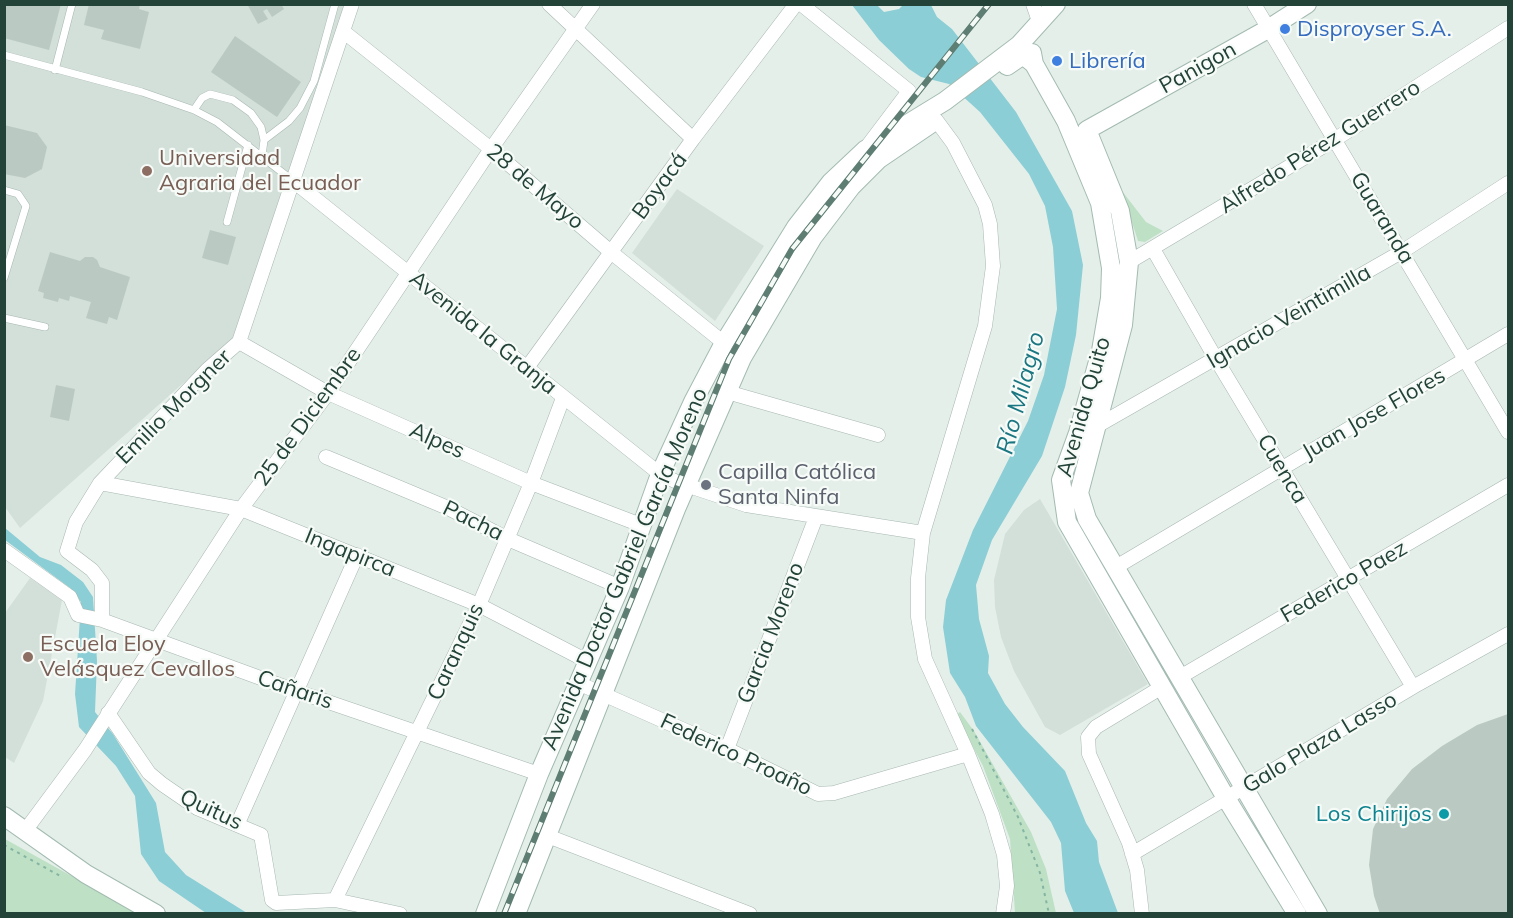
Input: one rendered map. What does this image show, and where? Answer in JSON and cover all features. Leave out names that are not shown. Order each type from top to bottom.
[{"type":"main road","name":"Panigon","points":[[1087,130],[1268,29],[1307,4]]},
{"type":"main road","name":"Avenida Doctor Gabriel García Moreno","points":[[485,914],[539,774],[620,587],[660,474],[693,402],[724,343],[796,226],[831,182],[865,150],[948,105],[1018,58],[1036,29],[1055,5]]},
{"type":"main road","name":"Avenida Quito","points":[[1018,58],[1066,121],[1100,203],[1111,268],[1105,331],[1091,390],[1062,480],[1063,509],[1073,534],[1293,912]]},
{"type":"main road","name":"Avenida Doctor Gabriel García Moreno","points":[[516,914],[681,484],[742,358],[813,237],[852,188],[879,159],[936,120],[948,105]]},
{"type":"main road","points":[[1066,121],[1076,128],[1087,130]]},
{"type":"main road","name":"Avenida Quito","points":[[1087,130],[1120,211],[1130,262],[1123,325],[1079,493],[1087,519],[1318,914]]},
{"type":"main road","points":[[4,816],[86,874],[156,914]]},
{"type":"street","name":"Emilio Morgner","points":[[99,619],[102,583],[92,570],[67,551],[76,522],[100,483],[207,370],[239,342],[352,4]]},
{"type":"street","points":[[549,4],[693,140]]},
{"type":"street","name":"25 de Diciembre","points":[[25,831],[85,750],[154,639],[241,509],[328,393],[491,149],[593,4]]},
{"type":"street","name":"Boyacá","points":[[526,369],[693,140],[796,4]]},
{"type":"street","points":[[801,4],[909,91],[865,150]]},
{"type":"street","points":[[1033,4],[1036,29]]},
{"type":"street","name":"Guaranda","points":[[1254,4],[1509,432]]},
{"type":"street","name":"Alfredo Pérez Guerrero","points":[[1130,262],[1334,140],[1509,28]]},
{"type":"street","name":"28 de Mayo","points":[[344,32],[491,149],[612,253],[724,343]]},
{"type":"street","points":[[936,120],[953,143],[985,205],[990,224],[993,266],[985,326],[923,533],[918,578],[918,617],[925,660],[968,754],[992,814],[1004,855],[1006,886],[1003,914]]},
{"type":"street","name":"Avenida la Granja","points":[[292,180],[660,474],[681,484],[746,505],[923,533]]},
{"type":"street","name":"Ignacio Veintimilla","points":[[1097,426],[1403,251],[1509,183]]},
{"type":"street","name":"Cuenca","points":[[1153,249],[1216,359],[1413,687]]},
{"type":"street","name":"Juan Jose Flores","points":[[1116,567],[1509,334]]},
{"type":"street","name":"Alpes","points":[[239,342],[328,393],[531,483],[641,525]]},
{"type":"street","points":[[727,392],[878,435]]},
{"type":"street","name":"Caranquis","points":[[335,900],[479,605],[531,483],[563,398]]},
{"type":"street","name":"Pacha","points":[[326,458],[448,508],[508,539],[620,587]]},
{"type":"street","name":"Ingapirca","points":[[100,483],[241,509],[479,605],[587,661]]},
{"type":"street","name":"Federico Paez","points":[[1180,677],[1509,486]]},
{"type":"street","name":"Garcia Moreno","points":[[727,749],[816,517]]},
{"type":"street","name":"Cañaris","points":[[4,550],[70,597],[78,615],[99,619],[296,691],[539,774]]},
{"type":"street","points":[[238,823],[357,555]]},
{"type":"street","name":"Galo Plaza Lasso","points":[[1132,854],[1413,687],[1509,634]]},
{"type":"street","name":"Federico Proaño","points":[[578,683],[727,749],[818,794],[834,793],[968,754]]},
{"type":"street","points":[[1142,914],[1132,854],[1089,754],[1088,737],[1096,728],[1162,687]]},
{"type":"street","name":"Quitus","points":[[107,715],[149,773],[162,784],[196,808],[257,831],[264,840],[272,900],[276,903],[335,900],[400,914]]},
{"type":"street","points":[[545,835],[750,914]]},
{"type":"lane","points":[[55,70],[72,4]]},
{"type":"lane","points":[[264,140],[289,121],[300,108],[314,81],[335,4]]},
{"type":"lane","points":[[4,55],[142,92],[194,110],[217,122],[292,180]]},
{"type":"lane","points":[[194,110],[202,98],[210,94],[233,100],[251,113],[261,127],[264,140],[262,156]]},
{"type":"lane","points":[[227,222],[248,145]]},
{"type":"lane","points":[[4,190],[18,194],[26,206],[4,278]]},
{"type":"lane","points":[[4,318],[45,327]]},
{"type":"path","points":[[950,717],[960,712],[998,775],[1040,873],[1049,914]]},
{"type":"shaded area","name":"Universidad Agraria del Ecuador","points":[[5,5],[346,5],[234,338],[20,528],[5,507]]},
{"type":"shaded area","points":[[677,189],[764,246],[715,321],[632,253]]},
{"type":"shaded area","points":[[1040,499],[1148,684],[1060,735],[1045,727],[1014,671],[1001,637],[995,607],[994,580],[1005,534],[1024,510]]},
{"type":"shaded area","name":"Escuela Eloy Velásquez Cevallos","points":[[30,578],[62,600],[43,701],[14,763],[5,757],[5,613]]},
{"type":"green space","points":[[1122,191],[1146,222],[1163,231],[1145,242],[1138,241]]},
{"type":"green space","points":[[960,712],[974,731],[1031,832],[1046,869],[1056,913],[1015,913],[1010,839],[983,766],[956,715]]},
{"type":"green space","points":[[5,839],[138,913],[5,913]]},
{"type":"water","points":[[852,5],[877,5],[884,12],[899,9],[903,5],[931,5],[937,17],[952,29],[1016,112],[1072,211],[1083,265],[1076,335],[1065,387],[1042,456],[992,540],[976,585],[979,619],[989,656],[988,673],[1005,704],[1023,727],[1065,771],[1086,823],[1097,841],[1099,862],[1118,913],[1074,913],[1065,891],[1061,843],[1051,822],[976,726],[965,697],[950,673],[943,627],[946,600],[973,530],[1028,421],[1044,375],[1057,309],[1053,247],[1045,206],[1029,174],[980,112],[949,84],[921,77],[909,69],[879,40]]},
{"type":"water","points":[[5,528],[40,557],[61,565],[83,582],[93,597],[97,661],[95,712],[113,734],[156,803],[165,852],[186,875],[247,913],[206,913],[159,881],[141,854],[135,796],[116,766],[79,727],[75,694],[81,602],[70,588],[5,540]]},
{"type":"building","points":[[4,4],[61,4],[49,50],[4,38]]},
{"type":"building","points":[[89,4],[140,4],[139,9],[149,12],[140,49],[101,39],[104,30],[84,25]]},
{"type":"building","points":[[247,4],[281,4],[284,9],[272,17],[267,9],[263,11],[268,19],[258,24]]},
{"type":"building","points":[[235,36],[301,82],[277,117],[211,72]]},
{"type":"building","points":[[4,125],[37,133],[47,147],[42,169],[25,178],[4,174]]},
{"type":"building","points":[[210,230],[236,237],[228,265],[202,258]]},
{"type":"building","points":[[50,252],[80,261],[85,257],[93,257],[100,267],[130,277],[117,320],[109,317],[107,324],[86,318],[91,302],[70,296],[69,301],[59,298],[58,302],[43,298],[44,293],[38,291]]},
{"type":"building","points":[[56,385],[75,389],[69,421],[50,417]]},
{"type":"building","name":"Los Chirijos","points":[[1508,714],[1508,914],[1380,914],[1374,896],[1369,865],[1373,829],[1387,799],[1412,769],[1442,746],[1477,725]]},
{"type":"railway","points":[[504,914],[729,359],[792,249],[989,4]]},
{"type":"place","name":"Disproyser S.A.","points":[[1285,29]]},
{"type":"place","name":"Librería","points":[[1057,61]]},
{"type":"place","name":"Universidad Agraria del Ecuador","points":[[147,171]]},
{"type":"place","name":"Capilla Católica Santa Ninfa","points":[[706,485]]},
{"type":"place","name":"Escuela Eloy Velásquez Cevallos","points":[[28,657]]},
{"type":"place","name":"Los Chirijos","points":[[1444,814]]},
{"type":"water label","name":"Río Milagro","points":[[1021,393]]}]
